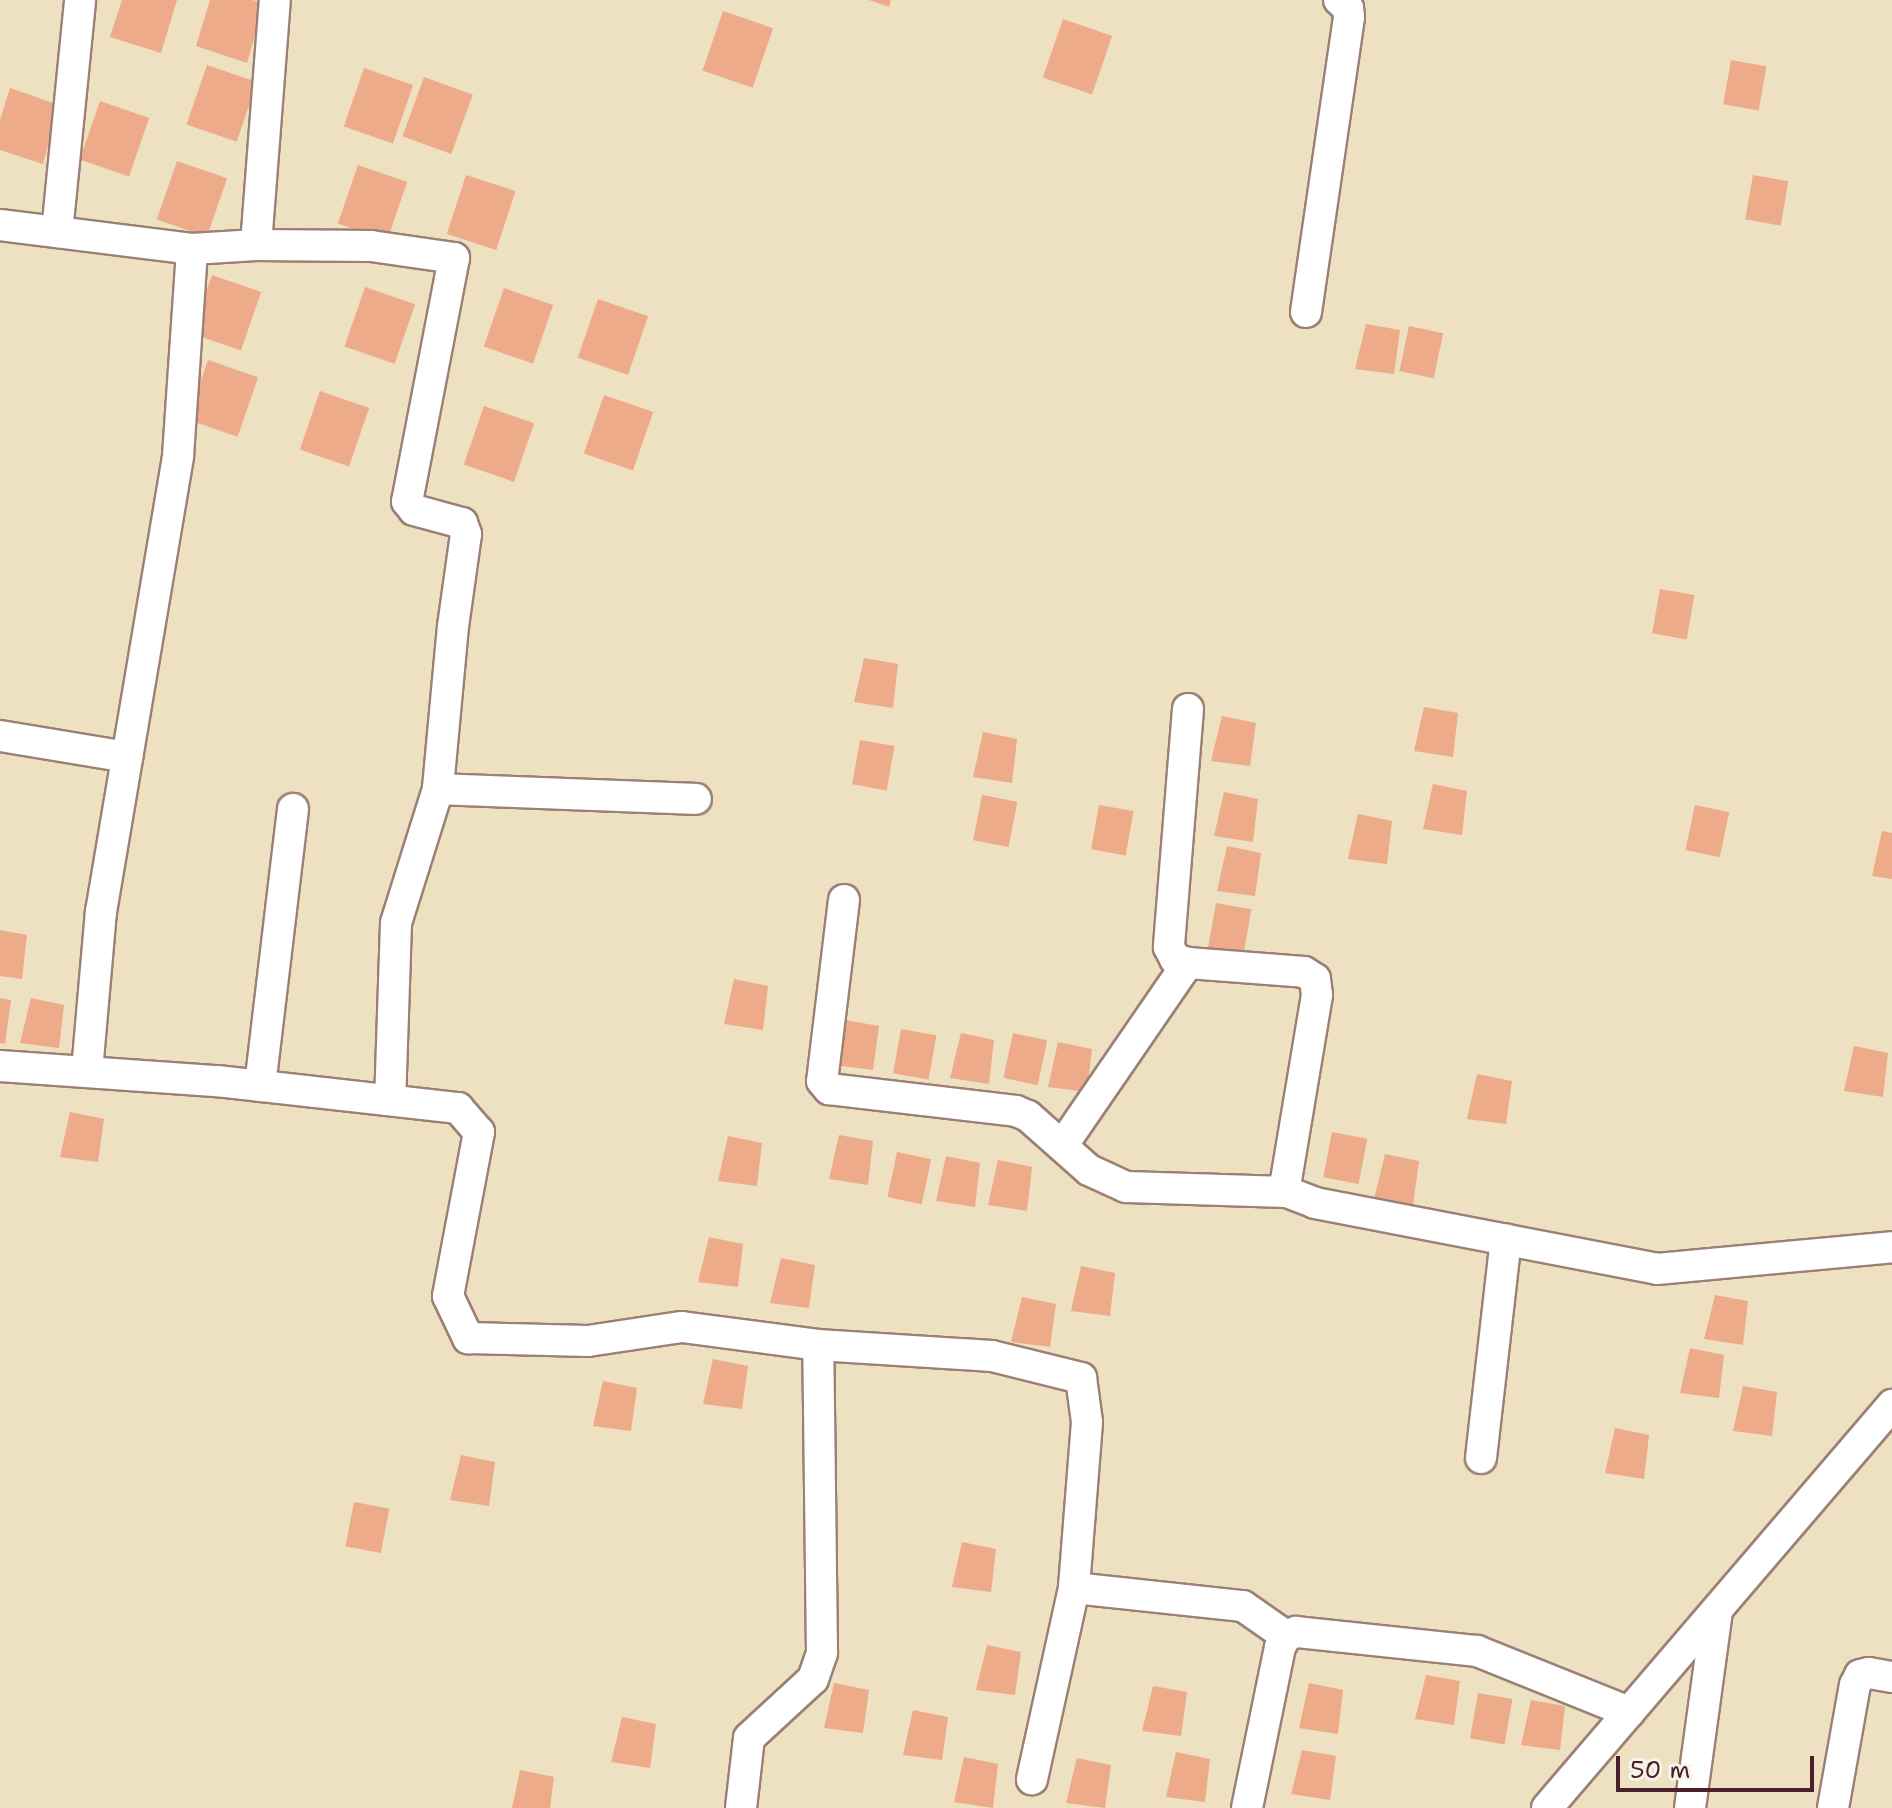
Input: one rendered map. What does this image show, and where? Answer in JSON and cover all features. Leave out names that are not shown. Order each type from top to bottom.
[{"type":"street","points":[[57,232],[80,0]]},
{"type":"street","points":[[256,245],[275,0]]},
{"type":"street","points":[[1306,312],[1349,17],[1348,8],[1339,0]]},
{"type":"street","points":[[0,225],[192,249],[256,245],[371,246],[454,258],[407,501],[414,510],[466,527],[438,789],[396,923],[390,1100]]},
{"type":"street","points":[[87,1071],[101,912],[178,456],[192,249]]},
{"type":"street","points":[[1188,709],[1169,947],[1175,959],[1188,963],[1304,972],[1315,979],[1317,995],[1286,1180],[1287,1192]]},
{"type":"street","points":[[0,736],[127,757]]},
{"type":"street","points":[[438,789],[696,799]]},
{"type":"street","points":[[260,1086],[293,809]]},
{"type":"street","points":[[844,900],[822,1081],[829,1089],[1016,1111],[1028,1116],[1105,1181],[1126,1187],[1287,1192],[1315,1203],[1657,1269],[1892,1247]]},
{"type":"street","points":[[1062,1146],[1188,963]]},
{"type":"street","points":[[0,1066],[260,1086],[458,1108],[479,1132],[448,1296],[468,1338],[588,1341],[682,1327],[818,1345],[992,1356],[1081,1378],[1087,1422],[1074,1588],[1032,1779]]},
{"type":"street","points":[[1481,1458],[1506,1239]]},
{"type":"street","points":[[741,1808],[749,1738],[813,1679],[822,1653],[818,1345]]},
{"type":"street","points":[[1547,1808],[1892,1405]]},
{"type":"street","points":[[1074,1588],[1243,1606],[1286,1636]]},
{"type":"street","points":[[1690,1808],[1717,1610]]},
{"type":"street","points":[[1247,1808],[1280,1647],[1286,1636],[1296,1632],[1469,1649],[1629,1712]]},
{"type":"street","points":[[1833,1808],[1855,1685],[1860,1675],[1869,1673],[1892,1677]]},
{"type":"building","points":[[122,0],[177,0],[161,53],[110,37]]},
{"type":"building","points":[[210,0],[253,0],[264,4],[247,63],[196,46]]},
{"type":"building","points":[[869,0],[891,0],[889,7]]},
{"type":"building","points":[[723,11],[773,28],[753,88],[702,71]]},
{"type":"building","points":[[1063,19],[1112,36],[1092,95],[1043,78]]},
{"type":"building","points":[[1731,60],[1766,66],[1759,111],[1723,104]]},
{"type":"building","points":[[207,65],[257,82],[237,142],[186,125]]},
{"type":"building","points":[[364,68],[413,85],[393,144],[344,127]]},
{"type":"building","points":[[424,77],[473,95],[451,154],[402,136]]},
{"type":"building","points":[[10,88],[59,105],[43,164],[0,150],[0,120]]},
{"type":"building","points":[[100,101],[149,118],[129,177],[80,160]]},
{"type":"building","points":[[177,161],[227,178],[207,237],[157,220]]},
{"type":"building","points":[[358,165],[407,182],[387,241],[338,224]]},
{"type":"building","points":[[466,175],[515,191],[496,250],[447,234]]},
{"type":"building","points":[[1753,175],[1788,181],[1781,226],[1745,219]]},
{"type":"building","points":[[212,275],[261,292],[241,351],[192,334]]},
{"type":"building","points":[[365,287],[415,304],[395,364],[344,347]]},
{"type":"building","points":[[504,288],[553,305],[533,364],[484,347]]},
{"type":"building","points":[[598,299],[648,316],[628,375],[578,358]]},
{"type":"building","points":[[1366,324],[1400,330],[1394,374],[1355,369]]},
{"type":"building","points":[[1409,326],[1443,333],[1434,378],[1399,371]]},
{"type":"building","points":[[208,360],[258,377],[238,437],[187,420]]},
{"type":"building","points":[[320,391],[369,408],[349,467],[300,450]]},
{"type":"building","points":[[604,395],[653,412],[633,471],[584,454]]},
{"type":"building","points":[[484,406],[534,423],[514,482],[464,465]]},
{"type":"building","points":[[1660,589],[1694,595],[1687,639],[1652,633]]},
{"type":"building","points":[[864,658],[898,664],[893,708],[854,702]]},
{"type":"building","points":[[1424,707],[1458,713],[1453,757],[1414,751]]},
{"type":"building","points":[[1222,716],[1256,723],[1250,766],[1211,761]]},
{"type":"building","points":[[983,732],[1017,739],[1012,783],[973,777]]},
{"type":"building","points":[[860,740],[894,746],[887,790],[852,784]]},
{"type":"building","points":[[1433,784],[1467,791],[1462,835],[1423,829]]},
{"type":"building","points":[[1224,792],[1258,799],[1253,842],[1214,836]]},
{"type":"building","points":[[982,795],[1017,802],[1009,847],[973,840]]},
{"type":"building","points":[[1099,805],[1133,811],[1126,855],[1091,849]]},
{"type":"building","points":[[1695,805],[1729,812],[1720,857],[1685,850]]},
{"type":"building","points":[[1358,814],[1392,821],[1387,864],[1348,859]]},
{"type":"building","points":[[1882,831],[1892,833],[1892,879],[1872,876]]},
{"type":"building","points":[[1227,846],[1261,853],[1255,896],[1217,891]]},
{"type":"building","points":[[1216,903],[1251,909],[1244,954],[1208,947]]},
{"type":"building","points":[[0,930],[27,935],[22,979],[0,976]]},
{"type":"building","points":[[734,979],[768,986],[763,1030],[724,1024]]},
{"type":"building","points":[[0,998],[11,1000],[5,1044],[0,1043]]},
{"type":"building","points":[[31,998],[64,1005],[59,1048],[20,1043]]},
{"type":"building","points":[[845,1020],[879,1026],[873,1070],[834,1065]]},
{"type":"building","points":[[901,1029],[936,1035],[929,1080],[893,1073]]},
{"type":"building","points":[[961,1033],[994,1040],[989,1084],[950,1078]]},
{"type":"building","points":[[1013,1033],[1047,1040],[1038,1085],[1003,1078]]},
{"type":"building","points":[[1058,1042],[1092,1049],[1087,1092],[1048,1087]]},
{"type":"building","points":[[1854,1046],[1888,1053],[1883,1097],[1844,1091]]},
{"type":"building","points":[[1477,1074],[1512,1081],[1506,1124],[1467,1119]]},
{"type":"building","points":[[70,1112],[104,1119],[98,1162],[60,1157]]},
{"type":"building","points":[[1332,1132],[1367,1139],[1359,1184],[1323,1177]]},
{"type":"building","points":[[839,1135],[873,1141],[868,1185],[829,1179]]},
{"type":"building","points":[[728,1136],[762,1143],[757,1186],[718,1181]]},
{"type":"building","points":[[897,1152],[931,1159],[922,1204],[887,1197]]},
{"type":"building","points":[[1385,1154],[1419,1161],[1413,1205],[1374,1199]]},
{"type":"building","points":[[946,1156],[980,1163],[975,1207],[936,1201]]},
{"type":"building","points":[[998,1160],[1032,1167],[1027,1211],[988,1205]]},
{"type":"building","points":[[709,1237],[743,1244],[738,1287],[698,1282]]},
{"type":"building","points":[[781,1258],[815,1265],[809,1308],[770,1303]]},
{"type":"building","points":[[1081,1266],[1115,1273],[1110,1316],[1071,1311]]},
{"type":"building","points":[[1715,1295],[1748,1301],[1743,1345],[1704,1339]]},
{"type":"building","points":[[1022,1297],[1056,1304],[1050,1347],[1011,1342]]},
{"type":"building","points":[[1690,1348],[1724,1355],[1719,1398],[1680,1393]]},
{"type":"building","points":[[713,1359],[748,1366],[742,1409],[703,1404]]},
{"type":"building","points":[[603,1381],[637,1388],[631,1431],[593,1426]]},
{"type":"building","points":[[1743,1386],[1777,1392],[1772,1436],[1733,1431]]},
{"type":"building","points":[[1615,1428],[1649,1435],[1644,1479],[1605,1473]]},
{"type":"building","points":[[461,1455],[495,1462],[489,1506],[450,1500]]},
{"type":"building","points":[[354,1502],[389,1509],[381,1553],[345,1546]]},
{"type":"building","points":[[962,1542],[996,1549],[991,1592],[952,1587]]},
{"type":"building","points":[[987,1645],[1021,1652],[1015,1695],[976,1690]]},
{"type":"building","points":[[1426,1675],[1460,1681],[1454,1725],[1415,1719]]},
{"type":"building","points":[[834,1683],[869,1690],[863,1733],[824,1728]]},
{"type":"building","points":[[1309,1683],[1343,1690],[1338,1734],[1299,1728]]},
{"type":"building","points":[[1153,1686],[1187,1692],[1181,1736],[1142,1731]]},
{"type":"building","points":[[1478,1693],[1512,1699],[1504,1744],[1470,1738]]},
{"type":"building","points":[[1531,1700],[1565,1706],[1560,1750],[1521,1745]]},
{"type":"building","points":[[913,1710],[948,1717],[942,1760],[903,1755]]},
{"type":"building","points":[[622,1717],[656,1724],[650,1768],[611,1762]]},
{"type":"building","points":[[1302,1750],[1336,1756],[1330,1800],[1291,1794]]},
{"type":"building","points":[[1176,1752],[1210,1759],[1205,1802],[1166,1797]]},
{"type":"building","points":[[964,1757],[998,1764],[993,1808],[954,1802]]},
{"type":"building","points":[[1077,1758],[1111,1765],[1105,1808],[1066,1803]]},
{"type":"building","points":[[520,1770],[554,1777],[550,1808],[512,1808]]}]
